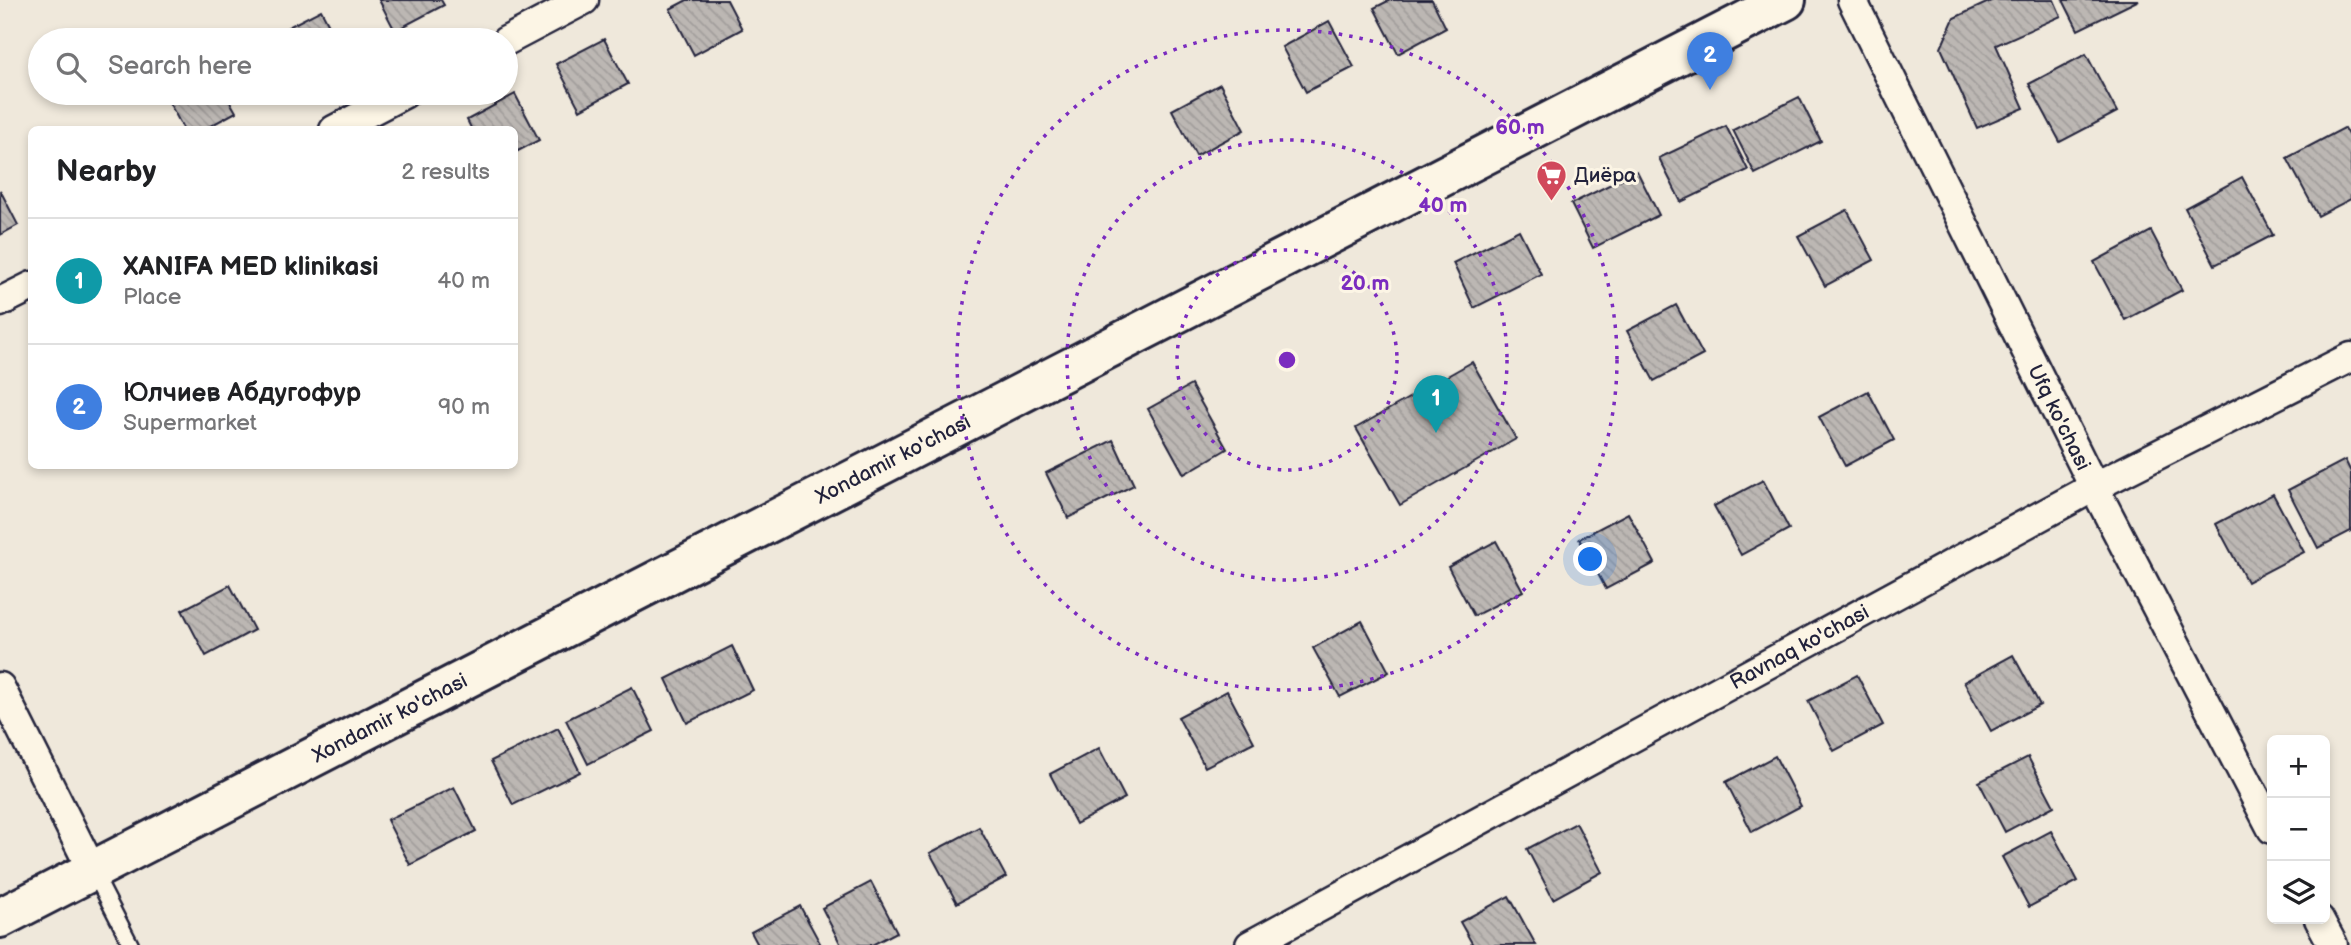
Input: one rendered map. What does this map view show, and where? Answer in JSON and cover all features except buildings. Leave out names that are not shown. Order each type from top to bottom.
[{"type":"main road","name":"Xondamir ko'chasi","points":[[0,918],[1786,0]]},
{"type":"street","points":[[518,35],[584,0]]},
{"type":"street","name":"Ufq ko'chasi","points":[[1852,0],[2094,487],[2267,819]]},
{"type":"street","points":[[342,126],[382,105]]},
{"type":"street","points":[[0,302],[28,288]]},
{"type":"street","name":"Ravnaq ko'chasi","points":[[1250,945],[2094,487],[2351,357]]},
{"type":"street","points":[[0,687],[92,870]]},
{"type":"street","points":[[2322,924],[2333,945]]},
{"type":"lane","points":[[92,870],[131,945]]},
{"type":"place","name":"Юлчиев Абдугофур","points":[[1710,90]]},
{"type":"place","name":"Диёра","points":[[1551,202]]},
{"type":"place","name":"XANIFA MED klinikasi","points":[[1436,433]]}]
